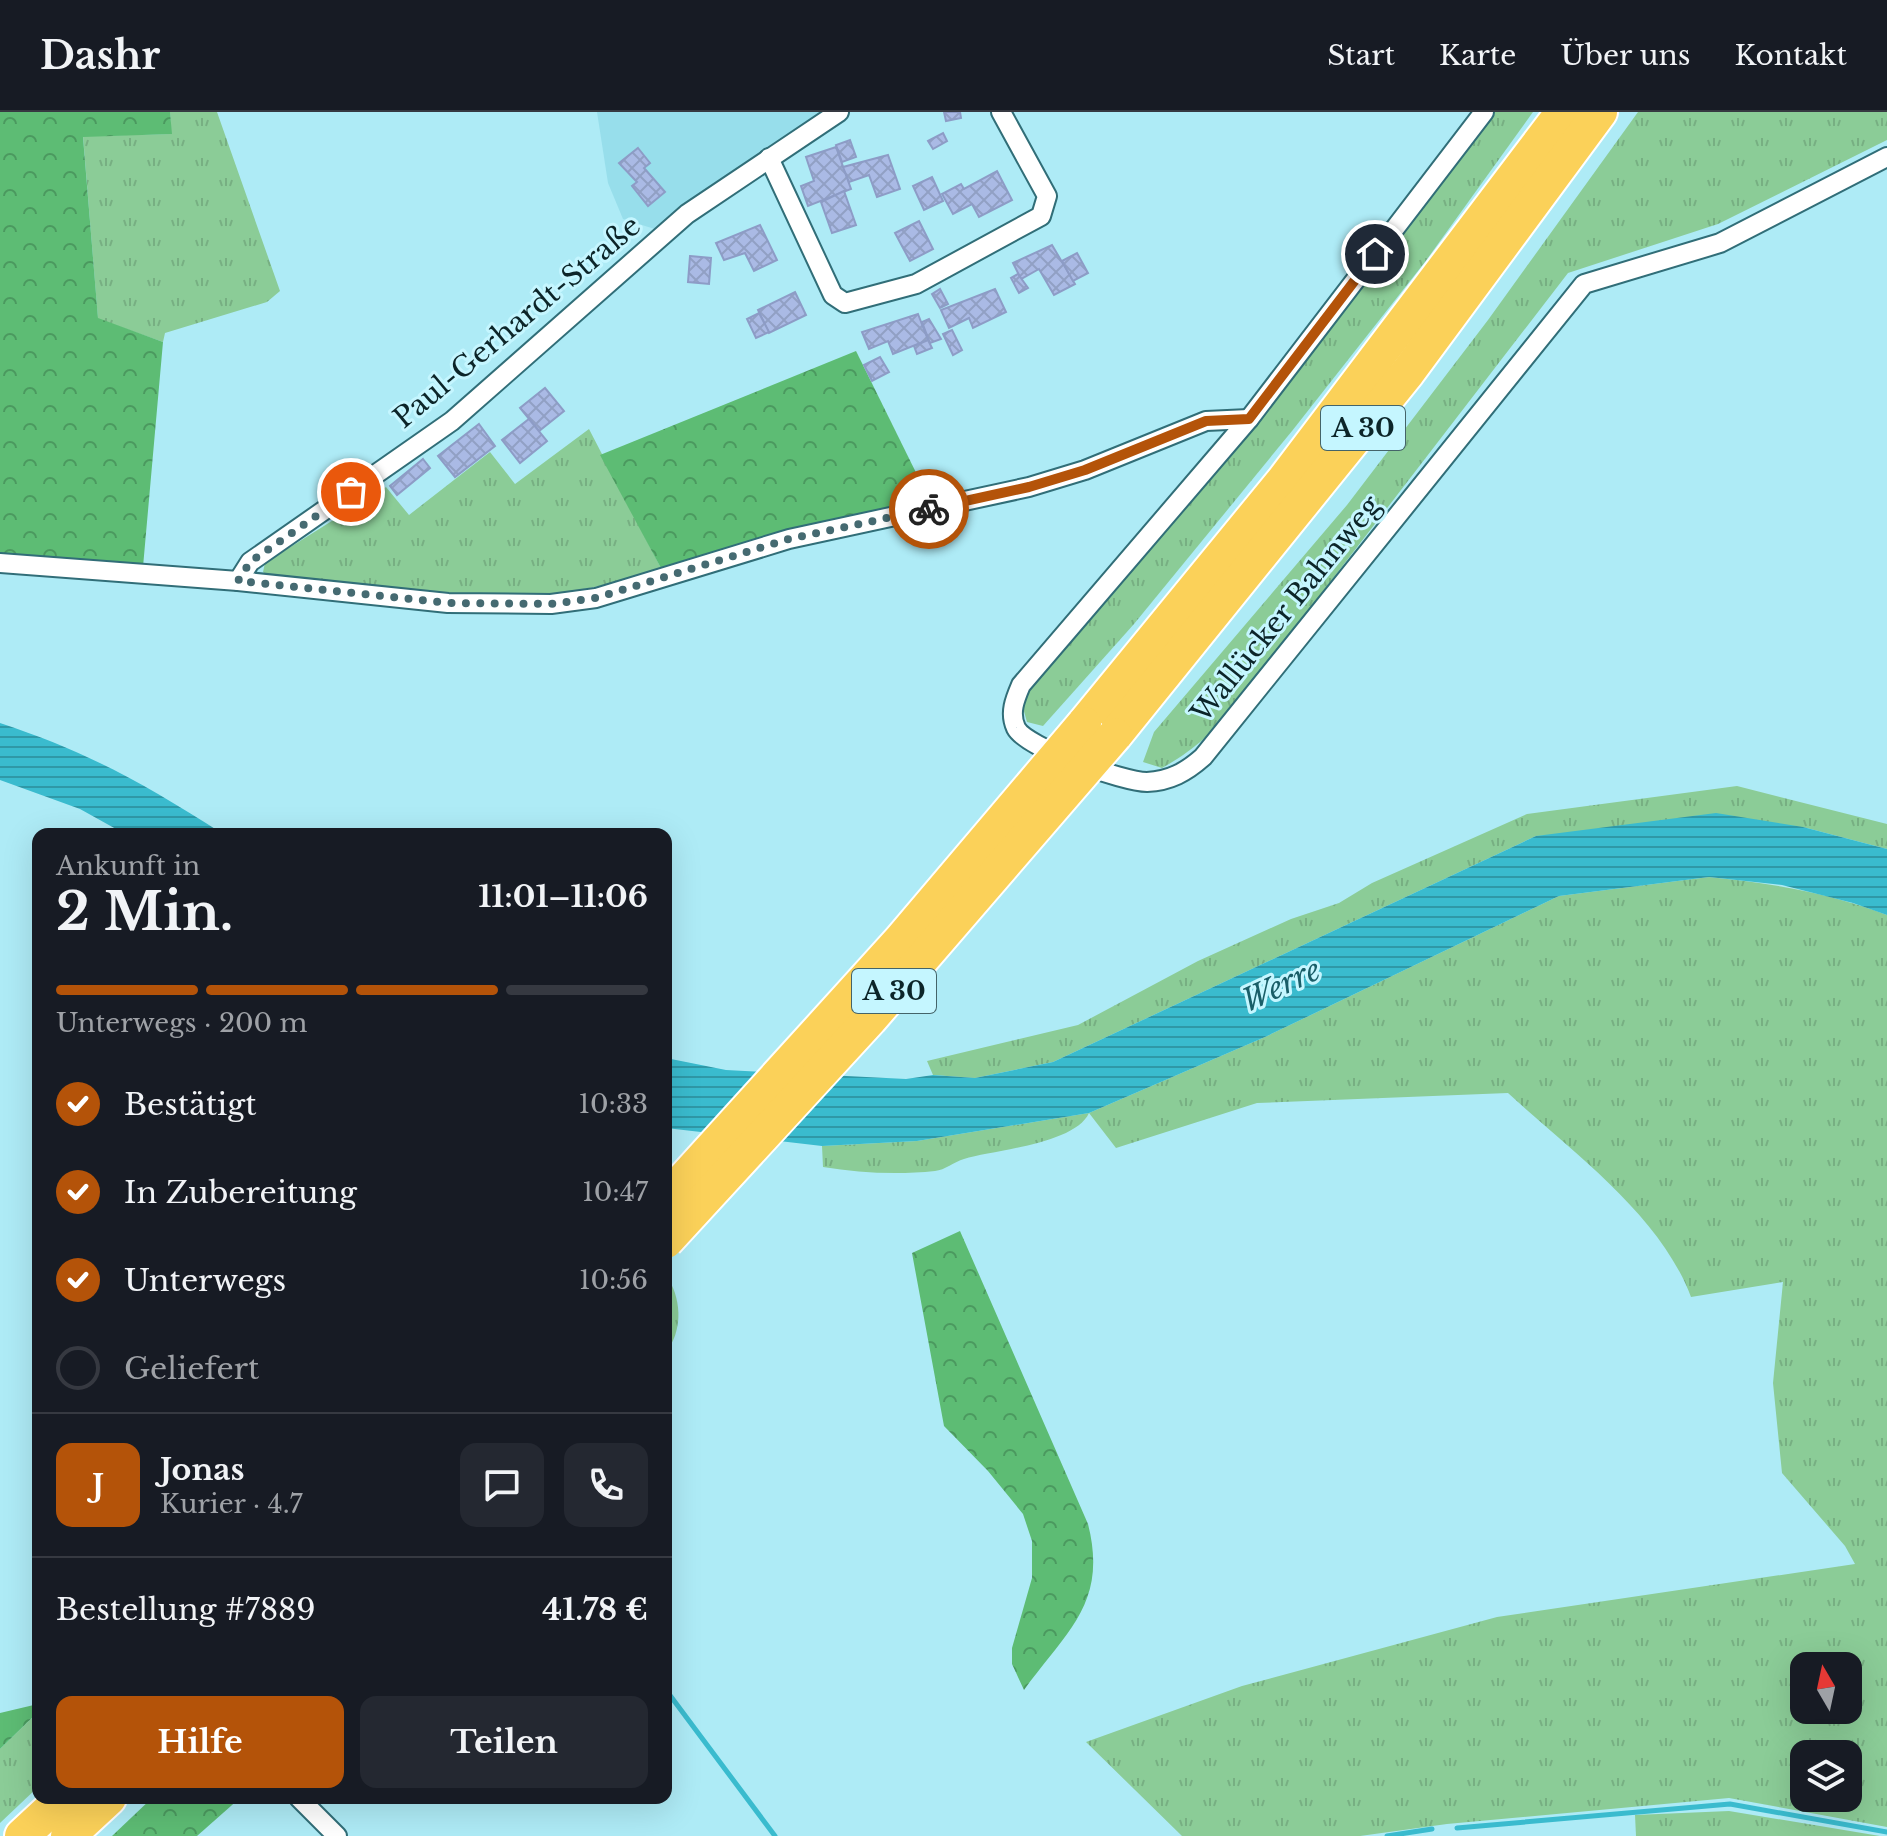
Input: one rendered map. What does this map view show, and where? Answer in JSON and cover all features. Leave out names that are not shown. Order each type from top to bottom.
[{"type":"highway","name":"A 30","points":[[672,1234],[870,1019],[1100,730],[1284,480],[1563,112]]},
{"type":"highway","name":"A 30","points":[[672,1192],[900,941],[1100,730],[1408,372],[1600,112]]},
{"type":"highway","points":[[22,1836],[57,1804]]},
{"type":"highway","points":[[68,1836],[103,1804]]},
{"type":"street","name":"Paul-Gerhardt-Straße","points":[[238,581],[250,562],[452,421],[687,214],[839,112]]},
{"type":"street","points":[[769,158],[833,295],[845,303],[916,284],[1041,216],[1047,196],[1001,112]]},
{"type":"street","name":"Wallücker Bahnweg","points":[[1484,112],[1249,419],[1021,685],[1013,703],[1014,717],[1016,729],[1030,742],[1128,781],[1170,779],[1188,771],[1213,745],[1584,284],[1720,243],[1887,157]]},
{"type":"street","points":[[0,563],[505,606],[596,598],[789,539],[1029,487],[1085,470],[1206,421],[1249,419]]},
{"type":"street","points":[[305,1804],[337,1836]]},
{"type":"shaded area","points":[[597,112],[835,112],[661,231],[623,219],[608,183]]},
{"type":"green space","points":[[0,112],[170,112],[172,134],[83,137],[98,318],[163,342],[143,567],[0,557]]},
{"type":"green space","points":[[170,112],[217,112],[280,291],[267,302],[165,333],[163,342],[98,319],[83,136],[171,134]]},
{"type":"green space","points":[[1492,112],[1533,112],[1425,262],[1134,624],[1043,726],[1027,722],[1021,701],[1026,686]]},
{"type":"green space","points":[[1638,112],[1887,112],[1887,140],[1718,224],[1568,273],[1234,707],[1201,741],[1162,768],[1143,762],[1154,732],[1347,505],[1488,320]]},
{"type":"green space","points":[[856,351],[932,505],[662,570],[600,455]]},
{"type":"green space","points":[[589,429],[662,570],[573,591],[488,600],[395,595],[272,580],[263,572],[265,563],[386,487],[409,515],[490,452],[515,484]]},
{"type":"green space","points":[[1737,786],[1887,824],[1887,849],[1803,827],[1536,836],[1053,1062],[975,1078],[933,1075],[927,1061],[1078,1025],[1198,961],[1291,919],[1339,903],[1372,883],[1527,814]]},
{"type":"green space","points":[[1709,877],[1800,890],[1887,915],[1887,1827],[1805,1812],[1862,1812],[1862,1740],[1790,1740],[1790,1809],[1729,1798],[1447,1824],[1360,1836],[1182,1836],[1086,1742],[1242,1686],[1497,1617],[1855,1564],[1845,1546],[1782,1473],[1773,1383],[1783,1282],[1691,1297],[1677,1267],[1636,1211],[1508,1093],[1257,1103],[1116,1148],[1089,1113],[1265,1037],[1559,896]]},
{"type":"green space","points":[[1089,1113],[1081,1124],[1051,1139],[964,1159],[939,1170],[879,1173],[823,1167],[822,1146],[917,1141]]},
{"type":"green space","points":[[960,1231],[1088,1524],[1093,1551],[1088,1596],[1080,1614],[1024,1690],[1012,1664],[1012,1648],[1032,1578],[1032,1541],[1023,1514],[988,1471],[944,1426],[912,1253]]},
{"type":"green space","points":[[672,1287],[678,1307],[672,1342]]},
{"type":"green space","points":[[32,1705],[32,1718],[0,1749],[0,1713]]},
{"type":"green space","points":[[32,1718],[32,1793],[0,1823],[0,1749]]},
{"type":"green space","points":[[146,1804],[233,1804],[197,1836],[112,1836]]},
{"type":"green space","points":[[1729,1811],[1880,1836],[1636,1836],[1635,1815]]},
{"type":"water","points":[[0,723],[115,771],[213,828],[114,828],[80,809],[0,780]]},
{"type":"water","name":"Werre","points":[[1716,813],[1803,827],[1887,849],[1887,915],[1782,885],[1709,877],[1559,896],[1265,1037],[1089,1113],[917,1141],[822,1146],[672,1129],[672,1059],[726,1070],[906,1079],[933,1075],[975,1078],[1053,1062],[1536,836]]},
{"type":"building","points":[[944,112],[960,112],[961,118],[946,121]]},
{"type":"building","points":[[943,133],[947,141],[933,149],[928,141]]},
{"type":"building","points":[[850,140],[856,157],[842,162],[836,145]]},
{"type":"building","points":[[836,147],[851,189],[808,206],[801,186],[814,181],[806,157]]},
{"type":"building","points":[[638,148],[650,163],[644,168],[665,192],[648,206],[632,186],[637,182],[619,163]]},
{"type":"building","points":[[888,155],[900,189],[877,197],[869,175],[849,182],[843,167]]},
{"type":"building","points":[[997,171],[1012,200],[979,217],[972,204],[953,214],[942,194],[961,184],[964,189]]},
{"type":"building","points":[[932,177],[943,201],[924,210],[913,186]]},
{"type":"building","points":[[844,191],[856,225],[832,233],[821,202]]},
{"type":"building","points":[[919,221],[933,249],[910,261],[895,233]]},
{"type":"building","points":[[760,225],[777,260],[754,271],[745,253],[724,260],[716,243]]},
{"type":"building","points":[[1052,245],[1075,284],[1054,295],[1039,269],[1021,279],[1013,263]]},
{"type":"building","points":[[1077,253],[1088,273],[1073,281],[1062,261]]},
{"type":"building","points":[[690,256],[711,258],[709,284],[688,282]]},
{"type":"building","points":[[1018,274],[1028,288],[1019,293],[1011,278]]},
{"type":"building","points":[[940,289],[948,304],[940,308],[932,294]]},
{"type":"building","points":[[995,289],[1006,312],[973,328],[969,318],[949,328],[941,310]]},
{"type":"building","points":[[795,292],[806,315],[769,333],[758,310]]},
{"type":"building","points":[[759,313],[769,332],[756,338],[747,319]]},
{"type":"building","points":[[918,314],[928,340],[893,354],[888,341],[869,349],[862,332]]},
{"type":"building","points":[[929,319],[941,339],[930,343],[922,322]]},
{"type":"building","points":[[952,330],[962,350],[953,355],[943,334]]},
{"type":"building","points":[[928,340],[932,348],[917,354],[914,346]]},
{"type":"building","points":[[880,357],[889,372],[872,381],[864,365]]},
{"type":"building","points":[[545,388],[564,411],[539,431],[520,408]]},
{"type":"building","points":[[529,419],[547,441],[520,463],[502,440]]},
{"type":"building","points":[[479,424],[495,446],[455,477],[438,456]]},
{"type":"building","points":[[423,459],[430,468],[397,495],[390,486]]},
{"type":"waterway","points":[[672,1698],[775,1836]]},
{"type":"waterway","points":[[1457,1828],[1730,1804],[1887,1832]]},
{"type":"waterway","points":[[1387,1836],[1432,1829]]},
{"type":"way so far","points":[[351,492],[250,562],[238,581],[448,603],[505,606],[551,604],[596,598],[789,539],[929,509]]},
{"type":"route","points":[[929,509],[1029,487],[1085,470],[1206,421],[1249,419],[1375,254]]}]
